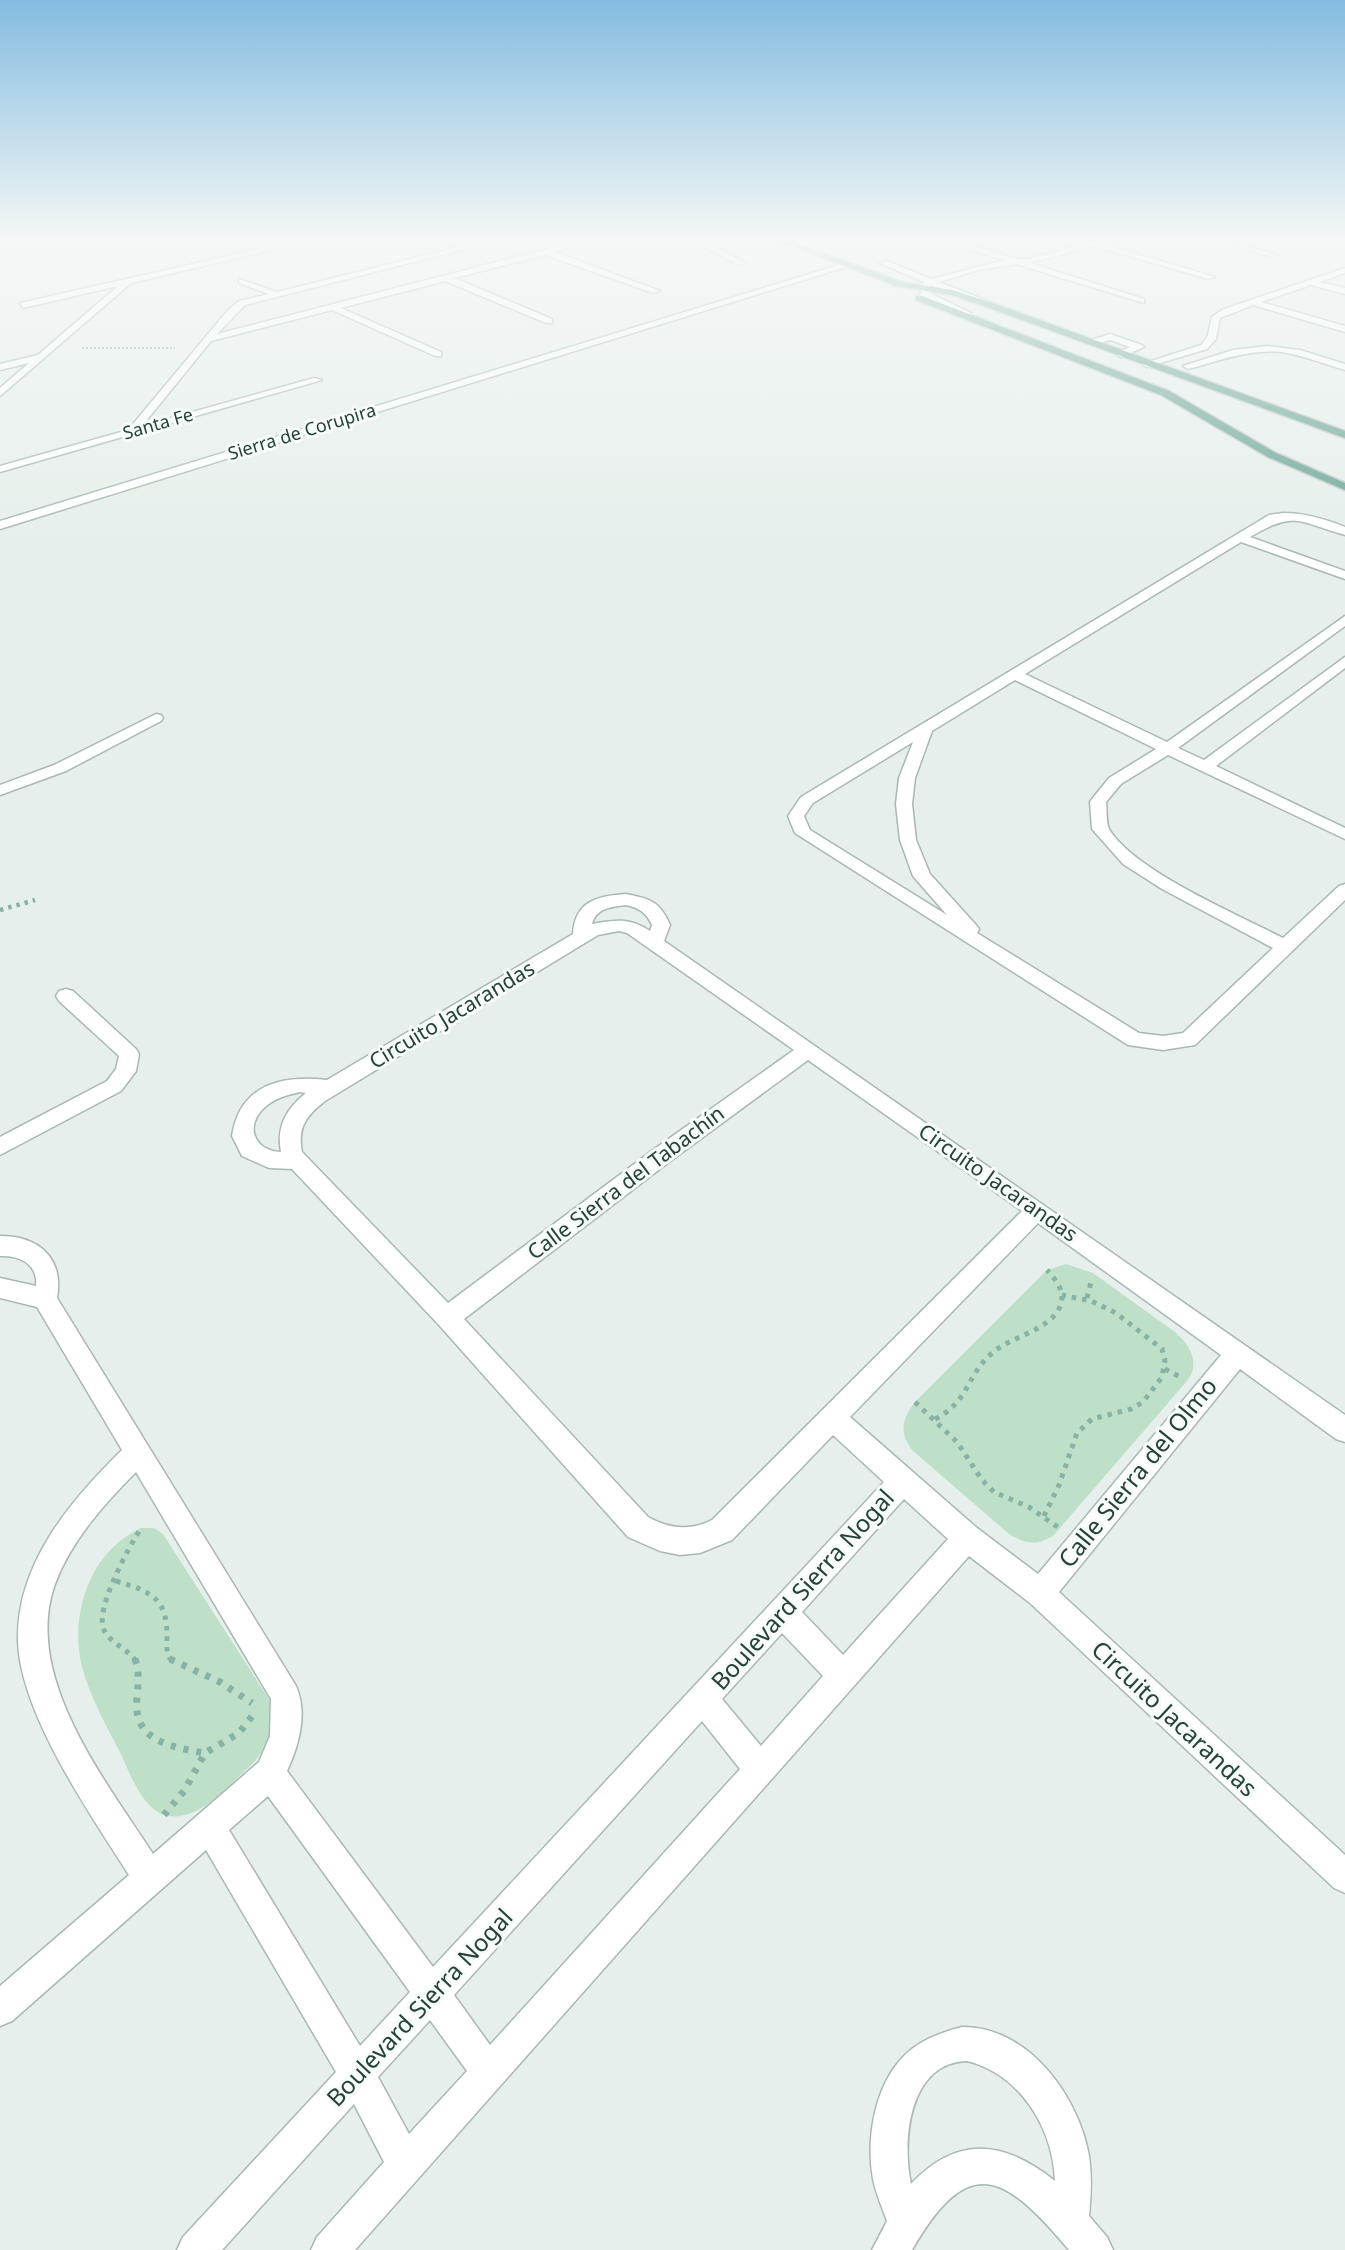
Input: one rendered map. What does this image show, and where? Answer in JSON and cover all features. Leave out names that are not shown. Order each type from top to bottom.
[{"type":"main road","points":[[1039,343],[1176,398],[1272,455],[1345,487]]},
{"type":"main road","points":[[1094,343],[1345,435]]},
{"type":"main road","points":[[1059,351],[1081,355],[1125,371],[1169,372]]},
{"type":"main road","points":[[1176,398],[1177,393],[1163,386],[1165,382],[1177,380],[1204,385]]},
{"type":"street","points":[[0,393],[58,343]]},
{"type":"street","points":[[133,430],[205,343]]},
{"type":"street","points":[[413,343],[438,354]]},
{"type":"street","name":"Sierra de Corupira","points":[[0,513],[573,343]]},
{"type":"street","name":"Sierra de Corupira","points":[[0,525],[586,343]]},
{"type":"street","points":[[1121,354],[1139,347],[1127,343]]},
{"type":"street","points":[[1147,364],[1204,347],[1208,343]]},
{"type":"street","points":[[1204,347],[1224,354]]},
{"type":"street","points":[[1169,372],[1252,347],[1273,347],[1312,355],[1345,367]]},
{"type":"street","points":[[3,367],[43,356]]},
{"type":"street","points":[[3,367],[27,371]]},
{"type":"street","name":"Santa Fe","points":[[0,469],[317,380]]},
{"type":"street","points":[[1345,531],[1316,519],[1289,516],[1273,518],[807,800],[796,816],[803,833],[1135,1040],[1163,1043],[1188,1040],[1345,890]]},
{"type":"street","points":[[1241,538],[1345,575]]},
{"type":"street","points":[[1284,947],[1168,885],[1129,860],[1100,829],[1098,802],[1115,781],[1168,748],[1345,620]]},
{"type":"street","points":[[1206,766],[1345,661]]},
{"type":"street","points":[[1017,675],[1345,834]]},
{"type":"street","points":[[0,790],[60,768],[156,718]]},
{"type":"street","points":[[925,731],[907,778],[904,804],[908,840],[922,876],[988,949]]},
{"type":"street","points":[[582,937],[580,927],[583,917],[591,908],[603,902],[633,900],[657,912],[662,922],[661,932],[655,942]]},
{"type":"street","name":"Circuito Jacarandas","points":[[832,1418],[722,1530],[705,1539],[678,1543],[659,1539],[638,1527],[447,1318],[292,1155],[288,1139],[292,1121],[303,1107],[330,1088],[593,930],[619,925],[633,928],[1037,1210],[1345,1430]]},
{"type":"street","points":[[0,1147],[114,1086],[126,1070],[129,1054],[66,996]]},
{"type":"street","name":"Calle Sierra del Tabachín","points":[[447,1318],[661,1156],[807,1051]]},
{"type":"street","points":[[300,1161],[280,1163],[262,1159],[250,1151],[242,1139],[242,1124],[248,1110],[261,1097],[277,1088],[296,1083],[314,1083],[330,1088]]},
{"type":"street","points":[[904,1480],[832,1418],[1037,1210]]},
{"type":"street","points":[[0,1246],[27,1250],[41,1261],[48,1278],[45,1299],[286,1696],[283,1749],[270,1773],[0,2009]]},
{"type":"street","points":[[0,1288],[45,1299]]},
{"type":"street","name":"Calle Sierra del Olmo","points":[[1040,1593],[1237,1354]]},
{"type":"street","points":[[138,1452],[83,1510],[62,1541],[43,1579],[34,1611],[33,1648],[46,1698],[85,1773],[150,1878]]},
{"type":"street","name":"Boulevard Sierra Nogal","points":[[196,2250],[904,1480],[967,1538]]},
{"type":"street","points":[[330,2250],[967,1538]]},
{"type":"street","name":"Circuito Jacarandas","points":[[967,1538],[1040,1593],[1345,1877]]},
{"type":"street","points":[[783,1613],[844,1677]]},
{"type":"street","points":[[703,1699],[760,1769]]},
{"type":"street","points":[[270,1773],[489,2072]]},
{"type":"street","points":[[209,1826],[358,2076],[406,2165]]},
{"type":"street","points":[[899,2238],[891,2175],[890,2124],[904,2082],[931,2054],[965,2043],[1001,2052],[1035,2080],[1060,2122],[1073,2173],[1082,2236]]},
{"type":"street","points":[[899,2238],[929,2192],[955,2170],[986,2164],[1014,2172],[1045,2194],[1082,2236]]},
{"type":"path","points":[[53,347],[201,348]]},
{"type":"path","points":[[0,910],[35,900]]},
{"type":"path","points":[[935,1419],[956,1406],[967,1393],[979,1365],[998,1347],[1009,1339],[1050,1321],[1059,1309],[1062,1296],[1058,1283],[1046,1270]]},
{"type":"path","points":[[1087,1298],[1093,1273]]},
{"type":"path","points":[[1044,1516],[1059,1485],[1077,1433],[1083,1425],[1091,1419],[1131,1409],[1143,1402],[1165,1369],[1162,1349],[1115,1311],[1087,1298],[1062,1296]]},
{"type":"path","points":[[1165,1369],[1187,1381]]},
{"type":"path","points":[[915,1402],[962,1448],[982,1480],[994,1492],[1044,1516],[1060,1529]]},
{"type":"path","points":[[141,1528],[128,1549],[116,1581],[103,1604],[101,1621],[105,1634],[134,1656],[138,1665],[138,1722],[149,1735],[167,1744],[205,1753]]},
{"type":"path","points":[[116,1581],[148,1593],[164,1607],[167,1617],[167,1655],[172,1661],[220,1682],[261,1705],[239,1733],[205,1753],[184,1791],[164,1815]]},
{"type":"green space","points":[[1066,1264],[1093,1273],[1175,1332],[1189,1348],[1193,1368],[1187,1381],[1053,1536],[1031,1542],[1009,1534],[912,1450],[905,1438],[904,1426],[907,1414],[915,1402],[1047,1270]]},
{"type":"green space","points":[[141,1528],[154,1528],[163,1534],[267,1695],[274,1714],[271,1735],[256,1760],[213,1800],[180,1816],[159,1813],[138,1791],[99,1712],[82,1667],[79,1647],[82,1606],[96,1568],[123,1538]]}]
